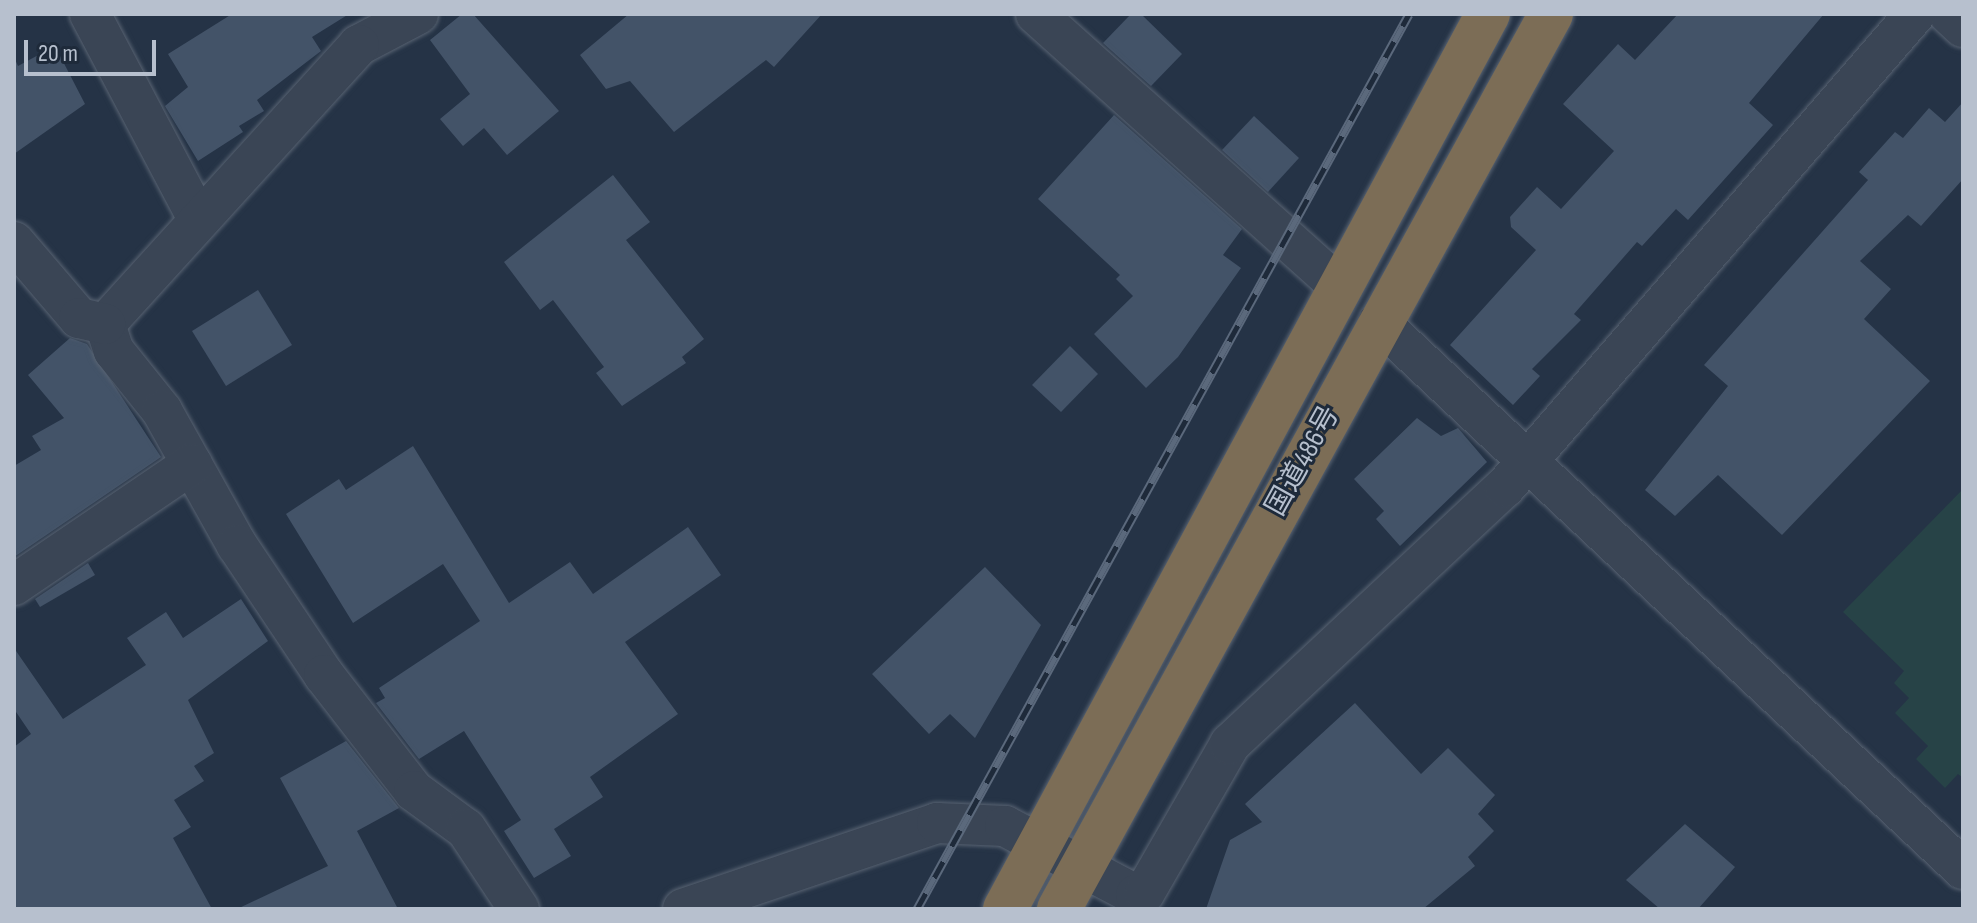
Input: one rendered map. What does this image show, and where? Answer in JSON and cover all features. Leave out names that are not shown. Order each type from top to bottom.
[{"type":"highway","name":"国道486号","points":[[1005,909],[1338,285],[1488,14]]},
{"type":"highway","name":"国道486号","points":[[1059,909],[1551,14]]},
{"type":"street","points":[[90,14],[198,219]]},
{"type":"street","points":[[105,324],[359,45],[418,14]]},
{"type":"street","points":[[1036,14],[1338,285]]},
{"type":"street","points":[[683,909],[937,823],[1005,826],[1084,863],[1136,895],[1155,883],[1230,744],[1505,487],[1525,457],[1915,14]]},
{"type":"street","points":[[1949,14],[1963,27]]},
{"type":"street","points":[[14,242],[79,318],[105,324]]},
{"type":"street","points":[[1379,322],[1963,869]]},
{"type":"street","points":[[105,324],[114,351],[192,464],[324,675],[414,791],[466,829],[519,909]]},
{"type":"street","points":[[14,585],[192,464]]},
{"type":"green space","points":[[1963,489],[1963,778],[1958,774],[1945,788],[1916,759],[1928,746],[1895,713],[1909,698],[1894,683],[1904,671],[1843,612]]},
{"type":"building","points":[[232,14],[349,14],[312,37],[321,51],[257,100],[264,111],[239,126],[243,132],[198,161],[165,106],[188,87],[168,54]]},
{"type":"building","points":[[462,14],[473,14],[559,111],[507,155],[484,128],[463,146],[440,119],[470,94],[430,40]]},
{"type":"building","points":[[629,14],[822,14],[774,67],[766,60],[674,132],[630,81],[606,89],[580,55]]},
{"type":"building","points":[[1131,14],[1141,14],[1182,54],[1151,86],[1103,43]]},
{"type":"building","points":[[1678,14],[1824,14],[1749,103],[1773,125],[1688,220],[1676,209],[1642,246],[1637,242],[1574,314],[1581,320],[1532,369],[1540,376],[1513,405],[1450,345],[1536,250],[1511,227],[1510,217],[1537,187],[1561,209],[1614,151],[1563,104],[1618,44],[1635,60]]},
{"type":"building","points":[[55,46],[85,104],[14,154],[14,57],[18,66]]},
{"type":"building","points":[[1963,102],[1963,179],[1921,226],[1908,215],[1860,261],[1891,289],[1864,319],[1930,381],[1782,535],[1718,475],[1675,516],[1645,490],[1728,386],[1704,365],[1868,180],[1859,172],[1895,132],[1903,138],[1929,108],[1945,122]]},
{"type":"building","points":[[1114,115],[1242,229],[1223,255],[1241,268],[1178,357],[1146,388],[1094,334],[1133,296],[1116,279],[1120,275],[1038,199]]},
{"type":"building","points":[[1254,116],[1299,158],[1268,192],[1222,150]]},
{"type":"building","points":[[613,175],[650,222],[626,240],[704,339],[682,357],[686,363],[622,406],[596,373],[604,367],[553,300],[540,310],[504,262]]},
{"type":"building","points":[[258,290],[292,345],[226,386],[192,331]]},
{"type":"building","points":[[70,338],[87,344],[161,457],[14,557],[14,466],[41,450],[32,436],[64,418],[28,375]]},
{"type":"building","points":[[1070,346],[1098,374],[1061,412],[1032,385]]},
{"type":"building","points":[[1417,418],[1441,436],[1458,428],[1487,462],[1400,546],[1376,519],[1384,511],[1354,479]]},
{"type":"building","points":[[413,446],[509,603],[570,562],[593,594],[688,527],[721,575],[625,642],[678,714],[590,777],[603,797],[554,829],[571,856],[534,878],[504,831],[521,820],[464,731],[419,759],[376,703],[385,698],[379,688],[480,621],[443,564],[353,623],[286,514],[339,479],[346,490]]},
{"type":"building","points":[[88,563],[95,575],[40,607],[35,599]]},
{"type":"building","points":[[985,567],[1041,625],[975,738],[950,714],[929,734],[872,674]]},
{"type":"building","points":[[241,599],[268,641],[188,700],[214,753],[194,766],[204,781],[174,800],[191,827],[173,838],[212,909],[14,909],[14,747],[31,734],[14,709],[14,648],[63,719],[146,665],[127,638],[166,612],[183,638]]},
{"type":"building","points":[[1355,703],[1421,774],[1448,748],[1495,795],[1478,814],[1494,831],[1468,857],[1475,866],[1423,909],[1206,909],[1230,840],[1262,822],[1245,804]]},
{"type":"building","points":[[346,741],[399,808],[357,831],[398,909],[237,909],[328,866],[280,778]]},
{"type":"building","points":[[1685,824],[1735,867],[1698,909],[1660,909],[1626,880]]},
{"type":"railway","points":[[917,909],[1409,14]]}]
